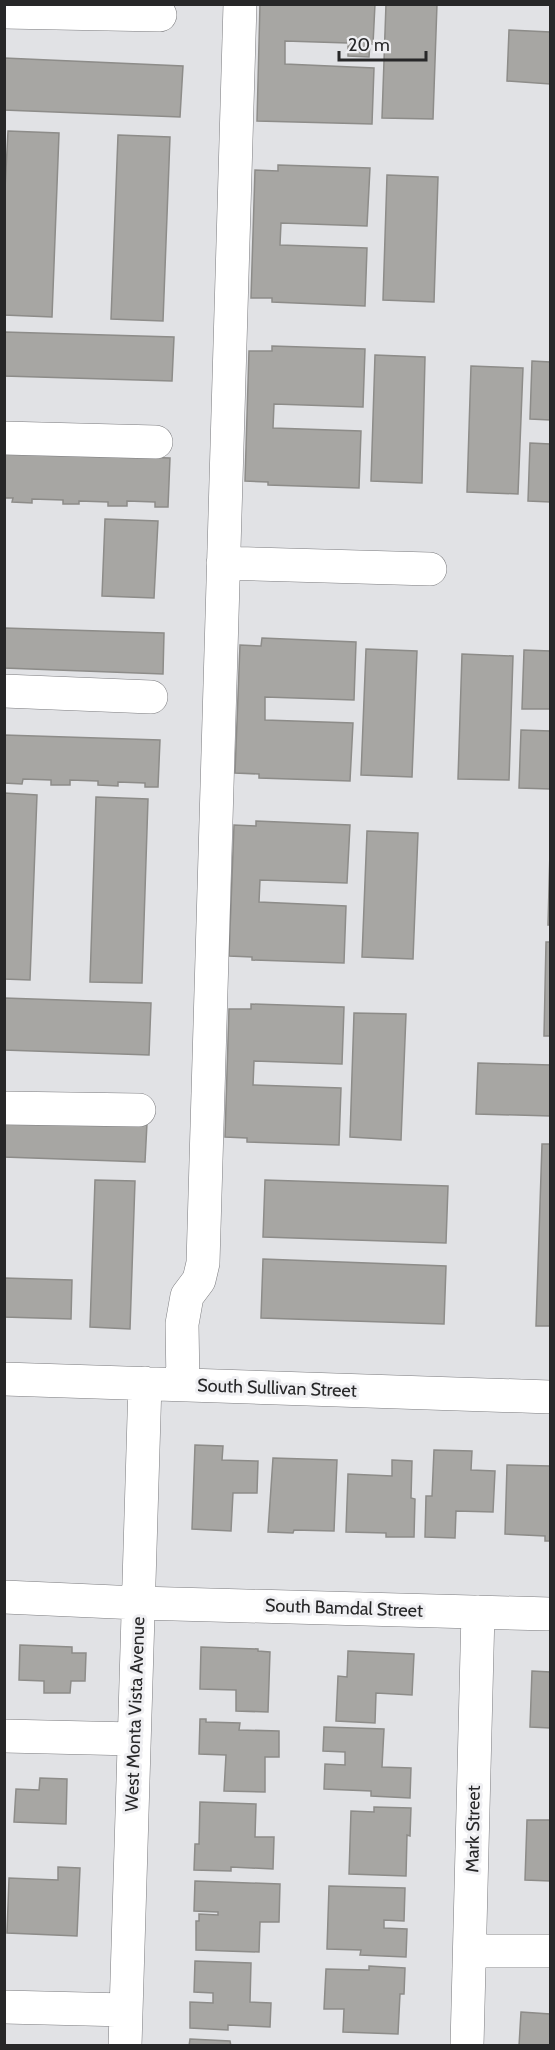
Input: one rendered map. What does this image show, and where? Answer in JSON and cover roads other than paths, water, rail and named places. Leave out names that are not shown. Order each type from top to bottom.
[{"type":"street","points":[[183,1385],[182,1324],[187,1296],[199,1280],[203,1263],[240,4]]},
{"type":"street","points":[[4,12],[160,15]]},
{"type":"street","points":[[4,438],[156,442]]},
{"type":"street","points":[[224,563],[430,570]]},
{"type":"street","points":[[4,691],[151,697]]},
{"type":"street","points":[[4,1108],[139,1110]]},
{"type":"street","name":"South Sullivan Street","points":[[4,1379],[550,1397]]},
{"type":"street","name":"West Monta Vista Avenue","points":[[125,2046],[145,1383]]},
{"type":"street","name":"South Bamdal Street","points":[[4,1597],[138,1603],[550,1614]]},
{"type":"street","name":"Mark Street","points":[[467,2046],[478,1612]]},
{"type":"street","points":[[4,1736],[134,1740]]},
{"type":"street","points":[[470,1951],[550,1951]]},
{"type":"street","points":[[4,2007],[126,2010]]}]
